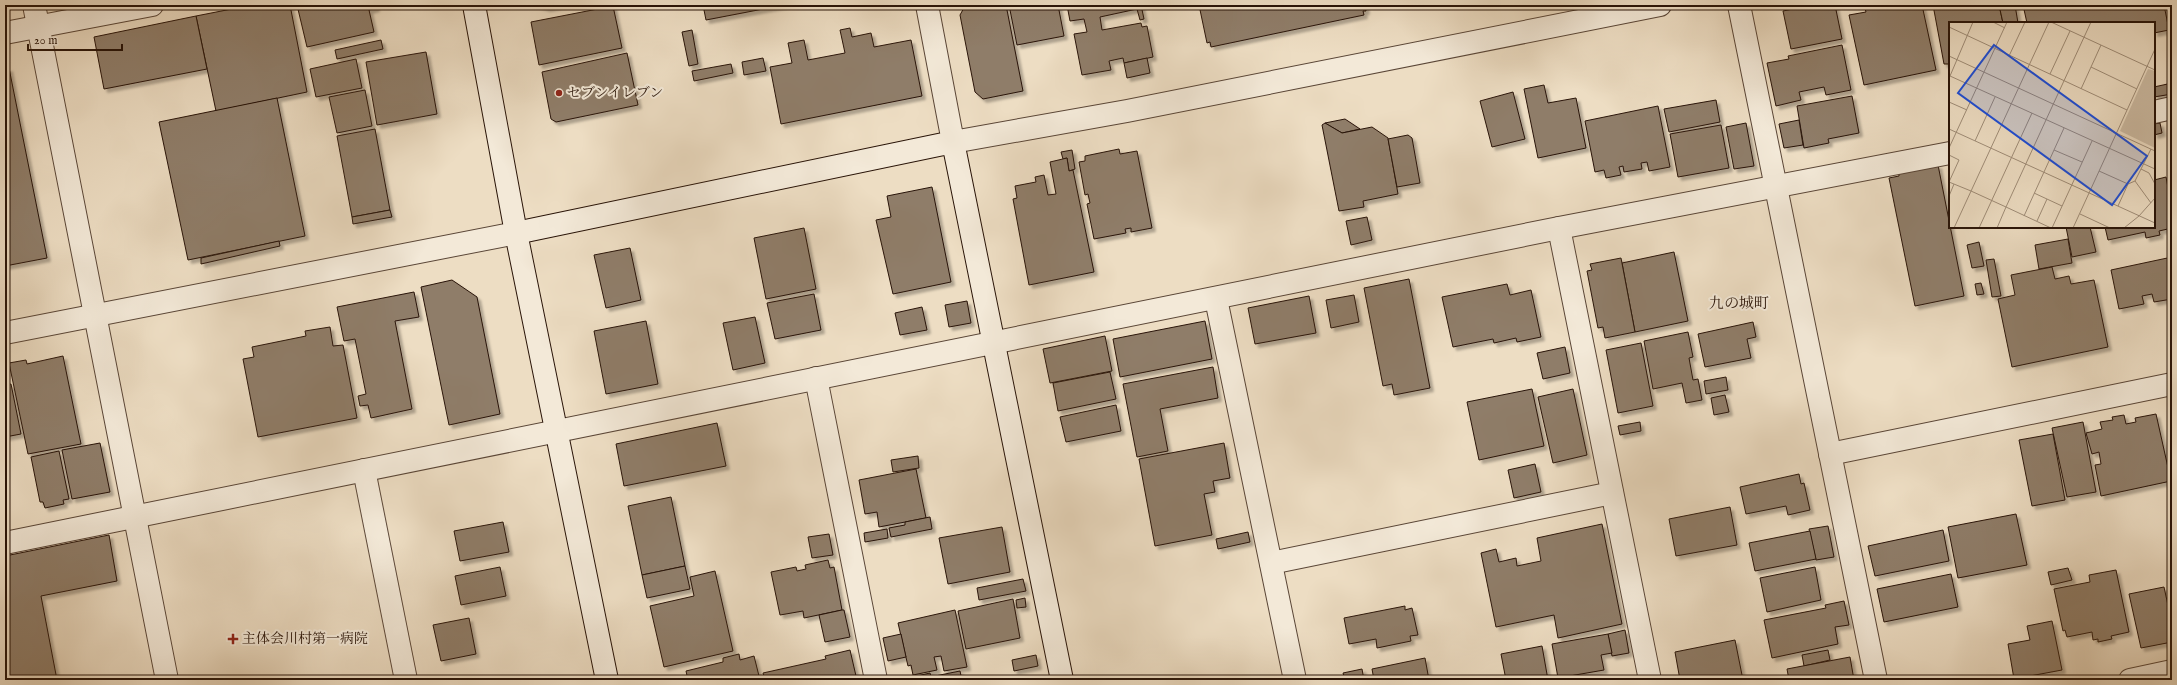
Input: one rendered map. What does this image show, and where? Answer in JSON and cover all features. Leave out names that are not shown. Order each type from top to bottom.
[{"type":"street","points":[[34,5],[167,680]]},
{"type":"street","points":[[5,33],[152,5]]},
{"type":"street","points":[[474,5],[516,233],[607,680]]},
{"type":"street","points":[[927,5],[953,142],[996,344],[1062,680]]},
{"type":"street","points":[[5,333],[516,233],[953,142],[1142,108],[1660,5]]},
{"type":"street","points":[[1739,5],[1876,680]]},
{"type":"street","points":[[2155,112],[2172,108]]},
{"type":"street","points":[[5,543],[556,430],[996,344],[1559,228],[1776,188],[1949,153]]},
{"type":"street","points":[[1559,228],[1650,680]]},
{"type":"street","points":[[1216,299],[1295,680]]},
{"type":"street","points":[[816,378],[876,680]]},
{"type":"street","points":[[1830,454],[2172,384]]},
{"type":"street","points":[[364,470],[406,680]]},
{"type":"street","points":[[1271,563],[1612,493]]},
{"type":"street","points":[[2130,680],[2172,672]]},
{"type":"building","points":[[252,5],[290,5],[307,92],[216,111],[196,16]]},
{"type":"building","points":[[297,5],[376,5],[376,8],[369,10],[374,32],[307,47]]},
{"type":"building","points":[[537,5],[562,5],[547,8]]},
{"type":"building","points":[[703,5],[784,5],[706,20]]},
{"type":"building","points":[[1006,5],[1023,91],[983,99],[975,92],[960,15],[965,6]]},
{"type":"building","points":[[1009,5],[1058,5],[1064,36],[1017,45]]},
{"type":"building","points":[[1067,5],[1141,5],[1144,19],[1140,20],[1137,9],[1100,17],[1102,30],[1141,23],[1142,27],[1147,26],[1153,57],[1124,63],[1123,58],[1109,61],[1111,70],[1082,75],[1074,34],[1087,32],[1084,19],[1070,21]]},
{"type":"building","points":[[1199,5],[1365,5],[1366,11],[1363,11],[1364,15],[1211,47],[1210,42],[1207,43]]},
{"type":"building","points":[[1813,5],[1835,5],[1842,39],[1791,49],[1783,11]]},
{"type":"building","points":[[1864,5],[1922,5],[1936,70],[1864,85],[1849,15],[1866,12]]},
{"type":"building","points":[[1933,5],[1999,5],[2003,22],[1949,22],[1949,64],[1944,64]]},
{"type":"building","points":[[1999,5],[2015,5],[2018,22],[2003,22]]},
{"type":"building","points":[[2023,5],[2164,5],[2169,30],[2155,33],[2155,22],[2027,22]]},
{"type":"building","points":[[613,6],[622,48],[539,65],[531,22]]},
{"type":"building","points":[[196,16],[207,69],[104,89],[94,37]]},
{"type":"building","points":[[850,28],[852,37],[871,33],[874,47],[911,40],[922,96],[781,124],[770,67],[792,63],[788,43],[804,40],[808,60],[845,53],[840,30]]},
{"type":"building","points":[[692,30],[698,64],[689,66],[682,32]]},
{"type":"building","points":[[381,40],[383,49],[337,59],[335,50]]},
{"type":"building","points":[[1842,45],[1851,90],[1826,95],[1824,87],[1799,92],[1801,100],[1776,106],[1767,63],[1789,59],[1788,56]]},
{"type":"building","points":[[426,52],[437,114],[377,125],[366,62]]},
{"type":"building","points":[[627,53],[638,105],[556,122],[551,119],[542,72]]},
{"type":"building","points":[[763,58],[766,71],[744,75],[742,62]]},
{"type":"building","points":[[1147,58],[1150,73],[1127,78],[1124,63]]},
{"type":"building","points":[[356,59],[362,88],[316,97],[310,69]]},
{"type":"building","points":[[731,64],[733,73],[694,81],[692,71]]},
{"type":"building","points":[[9,68],[47,258],[5,266],[5,69]]},
{"type":"building","points":[[2172,83],[2172,94],[2155,97],[2155,87]]},
{"type":"building","points":[[1544,85],[1548,103],[1576,98],[1586,148],[1538,158],[1524,89]]},
{"type":"building","points":[[365,90],[372,126],[337,133],[329,97]]},
{"type":"building","points":[[1513,92],[1525,139],[1492,147],[1480,101]]},
{"type":"building","points":[[1852,96],[1859,133],[1828,139],[1829,143],[1804,148],[1797,106]]},
{"type":"building","points":[[277,98],[305,236],[188,260],[159,122]]},
{"type":"building","points":[[1716,100],[1720,122],[1669,132],[1664,109]]},
{"type":"building","points":[[1658,106],[1670,167],[1649,171],[1647,162],[1641,163],[1642,169],[1624,172],[1623,166],[1619,167],[1621,175],[1606,178],[1604,170],[1595,172],[1585,121]]},
{"type":"building","points":[[1345,119],[1360,129],[1342,133],[1325,123]]},
{"type":"building","points":[[1799,120],[1803,145],[1784,148],[1779,124]]},
{"type":"building","points":[[1325,123],[1342,133],[1372,127],[1388,138],[1398,194],[1363,201],[1364,207],[1339,211],[1322,125]]},
{"type":"building","points":[[1746,123],[1754,166],[1734,169],[1726,127]]},
{"type":"building","points":[[2160,123],[2162,133],[2155,135],[2155,124]]},
{"type":"building","points":[[1721,125],[1729,168],[1678,177],[1670,134]]},
{"type":"building","points":[[375,129],[390,210],[352,217],[337,136]]},
{"type":"building","points":[[1408,135],[1412,138],[1420,183],[1397,187],[1388,139]]},
{"type":"building","points":[[1119,149],[1120,154],[1137,151],[1152,228],[1131,232],[1131,228],[1125,229],[1126,233],[1094,239],[1087,204],[1090,203],[1088,194],[1085,195],[1079,162],[1085,161],[1085,156]]},
{"type":"building","points":[[1072,150],[1075,169],[1069,171],[1067,158],[1063,159],[1061,152]]},
{"type":"building","points":[[1067,158],[1069,171],[1073,170],[1094,272],[1029,285],[1013,199],[1017,198],[1015,186],[1036,182],[1035,177],[1044,175],[1048,195],[1056,194],[1050,162]]},
{"type":"building","points":[[1938,165],[1949,220],[1949,228],[1951,228],[1964,296],[1915,306],[1889,178],[1899,176],[1899,173]]},
{"type":"building","points":[[2166,177],[2172,209],[2172,228],[2159,231],[2160,235],[2146,238],[2145,232],[2108,240],[2105,228],[2155,228],[2155,180]]},
{"type":"building","points":[[932,187],[951,282],[893,294],[876,220],[891,217],[887,196]]},
{"type":"building","points":[[390,210],[392,217],[353,224],[352,217]]},
{"type":"building","points":[[1367,217],[1372,240],[1351,245],[1346,221]]},
{"type":"building","points":[[804,228],[816,289],[766,299],[754,238]]},
{"type":"building","points":[[2066,228],[2090,228],[2096,252],[2072,257]]},
{"type":"building","points":[[2068,239],[2072,263],[2039,269],[2035,245]]},
{"type":"building","points":[[279,241],[280,246],[201,264],[201,258]]},
{"type":"building","points":[[1979,242],[1984,266],[1972,268],[1967,245]]},
{"type":"building","points":[[630,248],[641,300],[606,308],[594,255]]},
{"type":"building","points":[[1674,252],[1688,321],[1635,332],[1622,263]]},
{"type":"building","points":[[2172,257],[2172,299],[2154,302],[2152,294],[2142,296],[2144,304],[2119,309],[2111,270]]},
{"type":"building","points":[[1621,258],[1635,332],[1605,338],[1603,327],[1598,328],[1587,271],[1592,270],[1590,264]]},
{"type":"building","points":[[1994,259],[2001,296],[1992,297],[1986,260]]},
{"type":"building","points":[[2052,267],[2055,279],[2069,276],[2071,284],[2094,280],[2108,347],[2012,367],[1998,299],[2015,295],[2011,275]]},
{"type":"building","points":[[1409,279],[1430,388],[1394,395],[1392,384],[1383,386],[1364,288]]},
{"type":"building","points":[[452,280],[477,297],[500,414],[449,425],[421,287]]},
{"type":"building","points":[[1981,283],[1984,294],[1977,295],[1975,284]]},
{"type":"building","points":[[1507,284],[1510,295],[1531,290],[1541,337],[1517,342],[1516,338],[1494,343],[1493,339],[1453,347],[1442,297]]},
{"type":"building","points":[[414,292],[419,317],[395,321],[412,409],[371,418],[368,405],[360,406],[358,396],[366,394],[355,339],[344,341],[337,307]]},
{"type":"building","points":[[814,294],[821,330],[775,339],[767,303]]},
{"type":"building","points":[[1354,295],[1359,322],[1331,328],[1326,300]]},
{"type":"building","points":[[1309,296],[1316,333],[1255,344],[1248,308]]},
{"type":"building","points":[[967,301],[971,323],[949,327],[945,305]]},
{"type":"building","points":[[922,307],[927,330],[900,335],[895,313]]},
{"type":"building","points":[[755,317],[765,363],[733,370],[723,323]]},
{"type":"building","points":[[646,321],[658,384],[606,394],[594,331]]},
{"type":"building","points":[[1205,321],[1212,359],[1120,377],[1113,339]]},
{"type":"building","points":[[1753,322],[1756,337],[1747,339],[1751,358],[1705,367],[1698,334]]},
{"type":"building","points":[[330,327],[333,346],[343,345],[357,418],[258,437],[243,359],[254,357],[252,347],[306,336],[305,331]]},
{"type":"building","points":[[1688,332],[1693,357],[1689,358],[1693,380],[1698,379],[1702,400],[1686,403],[1682,383],[1653,389],[1644,341]]},
{"type":"building","points":[[1105,336],[1112,371],[1050,383],[1043,349]]},
{"type":"building","points":[[1641,343],[1653,406],[1618,413],[1606,350]]},
{"type":"building","points":[[1565,347],[1570,373],[1543,379],[1537,353]]},
{"type":"building","points":[[63,356],[81,444],[28,454],[9,363],[26,360],[27,364]]},
{"type":"building","points":[[1213,367],[1218,398],[1160,409],[1168,451],[1137,457],[1123,384]]},
{"type":"building","points":[[1110,372],[1116,399],[1058,411],[1053,383]]},
{"type":"building","points":[[1726,377],[1728,390],[1706,394],[1704,381]]},
{"type":"building","points":[[11,384],[21,434],[5,437],[5,385]]},
{"type":"building","points":[[1532,389],[1544,446],[1479,460],[1467,402]]},
{"type":"building","points":[[1573,389],[1587,455],[1553,463],[1538,397]]},
{"type":"building","points":[[1725,395],[1729,412],[1714,415],[1711,398]]},
{"type":"building","points":[[1116,405],[1121,431],[1066,442],[1060,417]]},
{"type":"building","points":[[2156,414],[2171,481],[2101,496],[2095,465],[2101,464],[2099,452],[2092,454],[2086,433],[2102,429],[2100,422],[2113,420],[2112,417],[2124,415],[2126,424],[2136,422],[2135,418]]},
{"type":"building","points":[[1640,422],[1641,431],[1620,435],[1618,426]]},
{"type":"building","points":[[2083,422],[2096,492],[2067,497],[2052,428]]},
{"type":"building","points":[[717,423],[726,466],[624,486],[616,444]]},
{"type":"building","points":[[2053,434],[2065,500],[2032,506],[2019,440]]},
{"type":"building","points":[[100,443],[110,492],[72,499],[62,450]]},
{"type":"building","points":[[1224,443],[1230,478],[1213,481],[1215,492],[1204,494],[1212,535],[1155,546],[1139,459]]},
{"type":"building","points":[[59,451],[69,499],[63,500],[64,504],[45,508],[43,502],[40,502],[31,457]]},
{"type":"building","points":[[918,456],[919,468],[893,472],[891,460]]},
{"type":"building","points":[[1535,464],[1541,492],[1514,498],[1508,470]]},
{"type":"building","points":[[916,469],[926,518],[879,527],[877,512],[865,514],[859,480]]},
{"type":"building","points":[[1799,474],[1801,484],[1804,483],[1810,510],[1788,515],[1786,506],[1746,514],[1740,487]]},
{"type":"building","points":[[671,497],[685,566],[642,575],[628,506]]},
{"type":"building","points":[[1730,507],[1737,545],[1676,556],[1669,519]]},
{"type":"building","points":[[2016,514],[2027,565],[1958,578],[1948,527]]},
{"type":"building","points":[[930,517],[932,529],[891,537],[889,528],[905,525],[905,522]]},
{"type":"building","points":[[503,522],[509,552],[460,561],[454,531]]},
{"type":"building","points":[[1602,524],[1622,624],[1558,638],[1554,615],[1496,627],[1481,553],[1496,549],[1499,562],[1516,558],[1517,566],[1541,561],[1537,538]]},
{"type":"building","points":[[1828,526],[1834,557],[1816,560],[1809,529]]},
{"type":"building","points":[[1002,527],[1010,572],[948,584],[939,538]]},
{"type":"building","points":[[887,529],[888,538],[865,542],[864,533]]},
{"type":"building","points":[[1943,530],[1949,561],[1875,576],[1868,546]]},
{"type":"building","points":[[1810,531],[1816,559],[1755,571],[1749,543]]},
{"type":"building","points":[[1248,532],[1250,542],[1218,549],[1216,539]]},
{"type":"building","points":[[829,534],[833,555],[812,558],[808,537]]},
{"type":"building","points":[[109,535],[117,581],[41,596],[57,680],[5,680],[5,556]]},
{"type":"building","points":[[828,560],[830,568],[834,567],[842,610],[804,618],[803,611],[780,615],[771,572],[796,567],[797,571],[806,569],[805,565]]},
{"type":"building","points":[[685,566],[690,589],[647,598],[642,575]]},
{"type":"building","points":[[500,567],[506,596],[461,605],[455,576]]},
{"type":"building","points":[[1815,567],[1821,600],[1767,612],[1760,578]]},
{"type":"building","points":[[2068,568],[2072,580],[2051,585],[2048,572]]},
{"type":"building","points":[[2116,570],[2129,632],[2111,636],[2112,639],[2098,642],[2098,639],[2093,640],[2092,632],[2067,637],[2065,630],[2063,631],[2054,589],[2090,582],[2089,575]]},
{"type":"building","points":[[715,571],[733,651],[664,667],[650,606],[694,596],[690,577]]},
{"type":"building","points":[[1951,574],[1958,607],[1884,622],[1877,589]]},
{"type":"building","points":[[1023,579],[1026,591],[979,600],[977,588]]},
{"type":"building","points":[[2164,587],[2172,624],[2172,642],[2141,648],[2129,594]]},
{"type":"building","points":[[1025,598],[1026,607],[1017,608],[1016,600]]},
{"type":"building","points":[[1013,599],[1020,638],[966,649],[958,611]]},
{"type":"building","points":[[1844,601],[1849,625],[1835,627],[1838,644],[1772,658],[1764,620],[1826,608],[1825,605]]},
{"type":"building","points":[[1405,606],[1405,610],[1412,608],[1418,635],[1410,636],[1411,641],[1377,648],[1376,639],[1349,644],[1344,618]]},
{"type":"building","points":[[844,610],[850,637],[825,642],[819,615]]},
{"type":"building","points":[[955,610],[967,667],[944,671],[941,656],[934,657],[937,670],[913,675],[911,665],[908,666],[898,623]]},
{"type":"building","points":[[469,618],[476,654],[441,661],[433,625]]},
{"type":"building","points":[[2052,621],[2062,670],[2014,679],[2008,644],[2030,640],[2027,626]]},
{"type":"building","points":[[1625,630],[1629,653],[1612,656],[1608,634]]},
{"type":"building","points":[[901,634],[906,657],[888,661],[883,638]]},
{"type":"building","points":[[1608,634],[1612,653],[1601,655],[1604,670],[1558,678],[1552,644]]},
{"type":"building","points":[[1735,640],[1743,680],[1680,680],[1675,652]]},
{"type":"building","points":[[1542,646],[1548,680],[1506,680],[1501,654]]},
{"type":"building","points":[[850,650],[856,676],[836,680],[765,680],[763,673],[826,659],[825,656]]},
{"type":"building","points":[[1828,650],[1830,660],[1804,666],[1802,655]]},
{"type":"building","points":[[739,654],[740,660],[754,656],[760,680],[688,680],[686,671],[723,662],[723,658]]},
{"type":"building","points":[[1036,655],[1038,666],[1014,671],[1012,660]]},
{"type":"building","points":[[1850,657],[1854,680],[1789,680],[1787,669]]},
{"type":"building","points":[[1425,658],[1429,680],[1374,680],[1372,669]]},
{"type":"building","points":[[1362,669],[1364,680],[1345,680],[1343,673]]},
{"type":"building","points":[[960,671],[962,680],[936,680],[935,676]]},
{"type":"building","points":[[930,673],[932,680],[909,680],[908,678]]},
{"type":"place","name":"セブンイレブン","points":[[559,93]]},
{"type":"place","name":"主体会川村第一病院","points":[[233,639]]},
{"type":"district","name":"九の城町","points":[[1739,303]]}]
